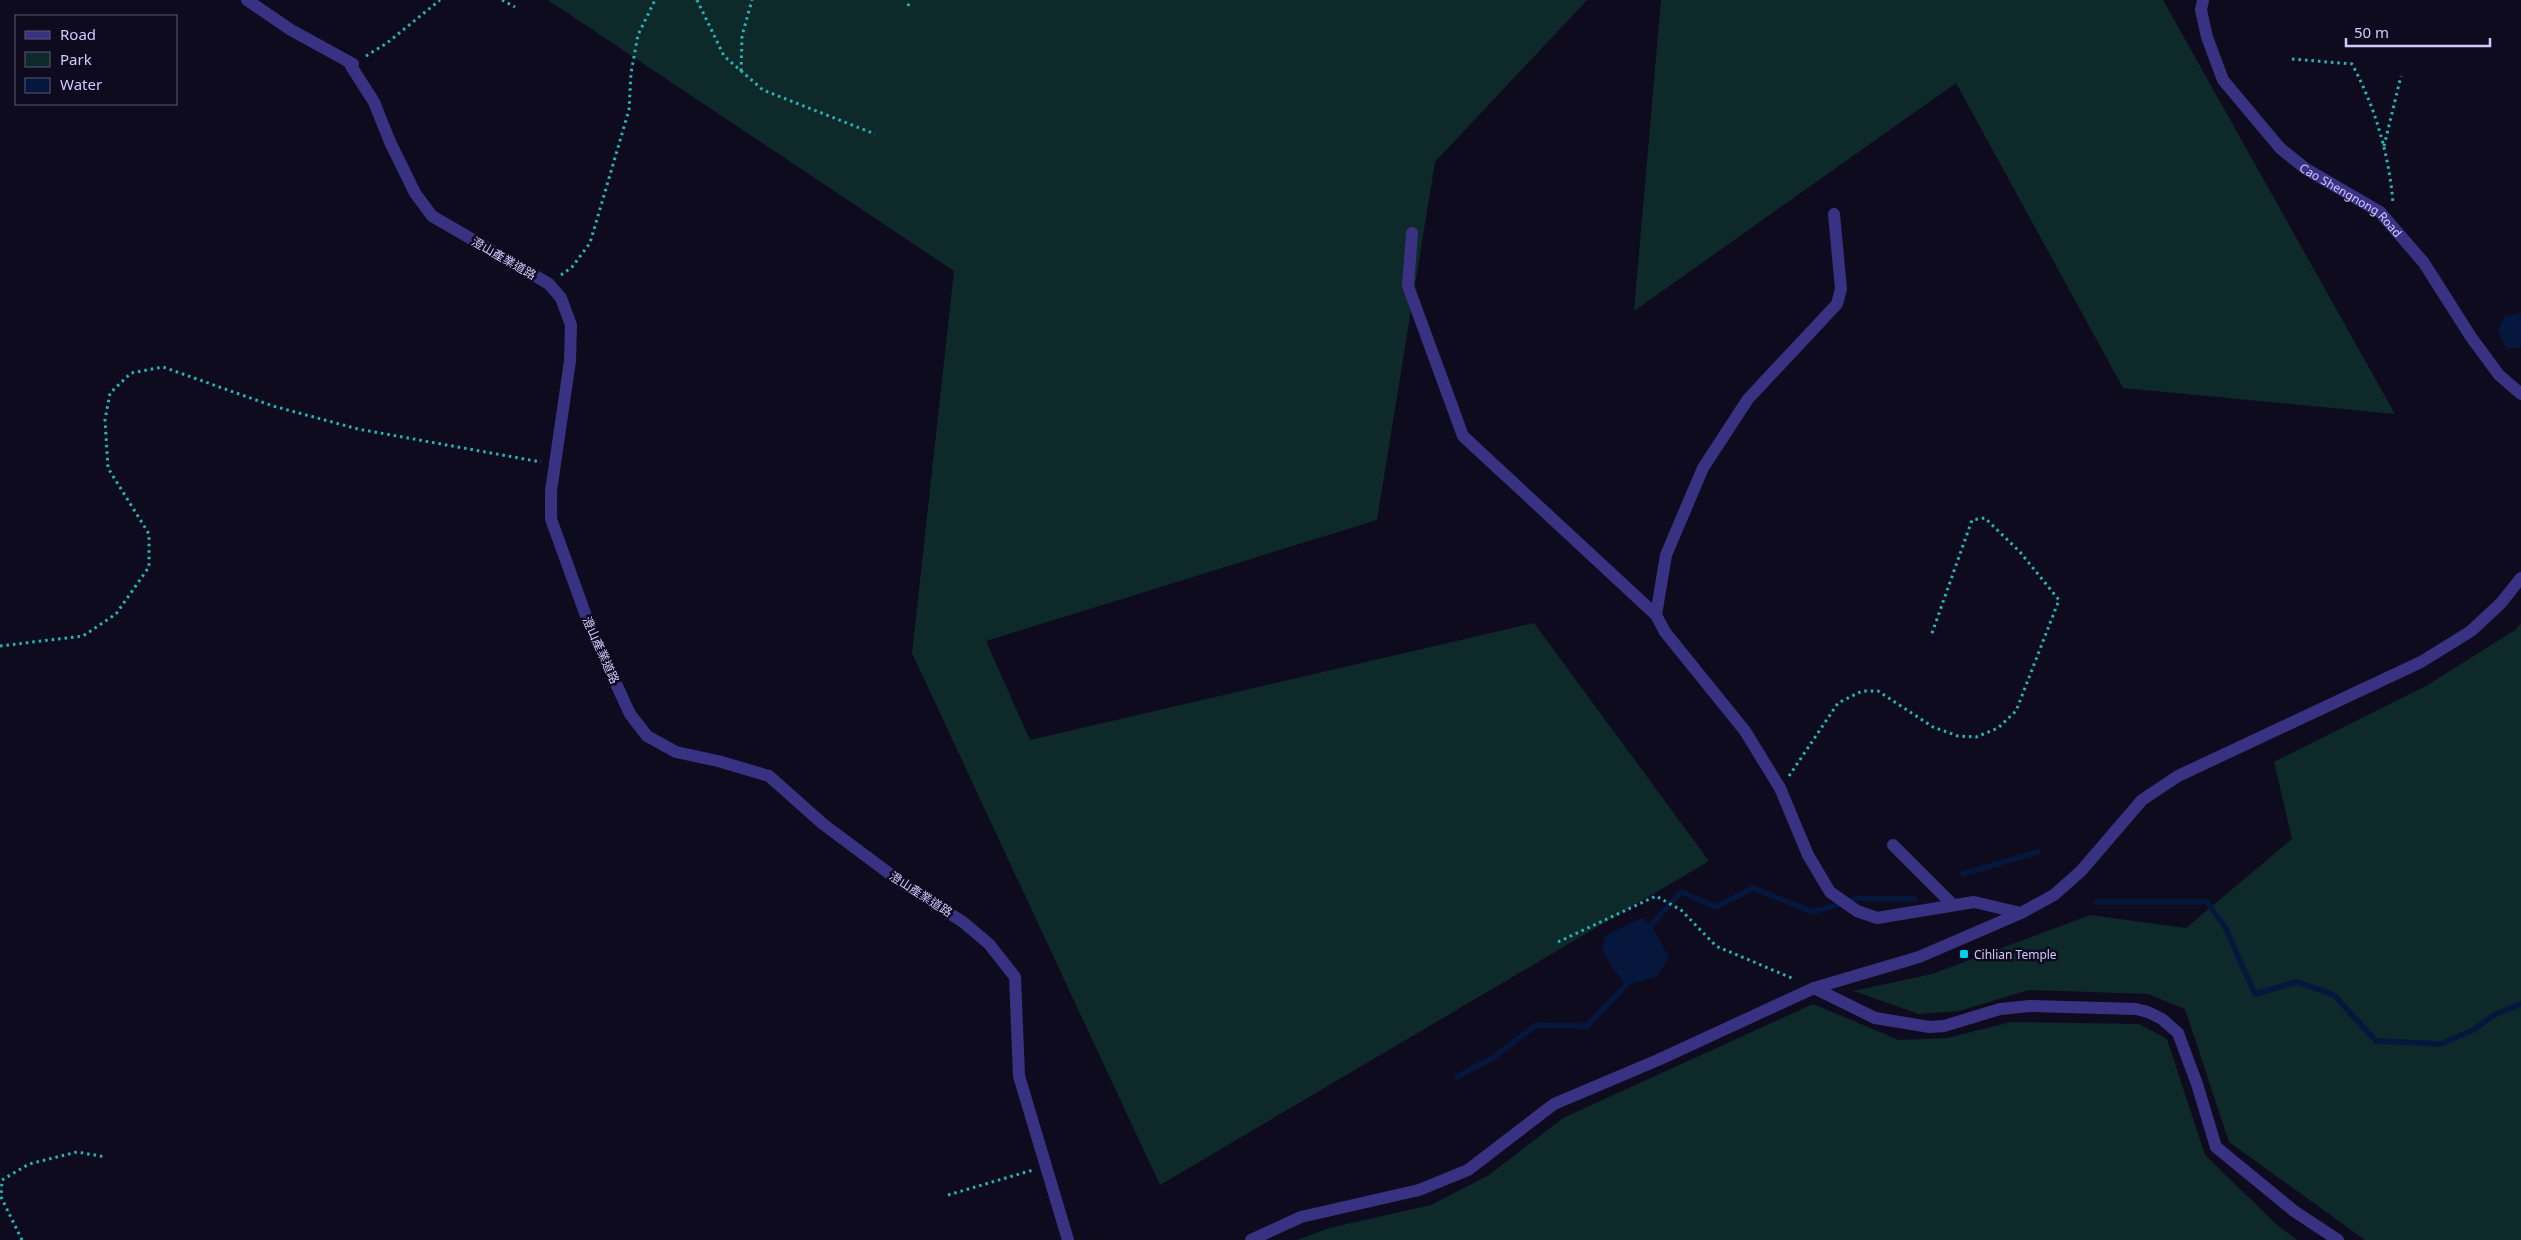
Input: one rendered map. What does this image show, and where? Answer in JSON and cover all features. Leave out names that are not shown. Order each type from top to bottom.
[{"type":"street","points":[[247,0],[290,30],[353,64]]},
{"type":"street","name":"Cao Shengnong Road","points":[[2203,0],[2200,10],[2223,80],[2280,148],[2306,169],[2380,212],[2424,263],[2471,337],[2499,375],[2521,394]]},
{"type":"street","name":"澄山產業道路","points":[[353,64],[352,66],[374,102],[390,142],[415,193],[432,216],[549,284],[561,298],[571,325],[570,361],[553,465],[551,519],[590,627],[630,714],[647,736],[676,752],[769,776],[824,824],[902,883],[963,922],[990,944],[1015,977],[1019,1076],[1068,1240]]},
{"type":"street","points":[[1656,615],[1666,555],[1703,468],[1748,399],[1837,304],[1841,289],[1834,214]]},
{"type":"street","points":[[1412,233],[1408,286],[1463,436],[1656,615],[1665,632],[1745,730],[1780,788],[1808,855],[1830,892],[1857,911],[1877,918],[1952,904],[1974,902],[2021,913]]},
{"type":"street","points":[[1251,1240],[1301,1217],[1419,1190],[1468,1170],[1554,1104],[1658,1060],[1814,988],[1919,958],[2021,913],[2054,895],[2081,871],[2142,800],[2178,776],[2421,662],[2471,631],[2501,603],[2521,578]]},
{"type":"street","points":[[1893,845],[1952,904]]},
{"type":"street","points":[[1814,988],[1874,1018],[1930,1027],[1944,1026],[2000,1010],[2030,1006],[2136,1009],[2148,1012],[2162,1019],[2178,1034],[2197,1084],[2216,1147],[2294,1211],[2338,1240]]},
{"type":"path","points":[[353,64],[387,43],[440,0]]},
{"type":"path","points":[[502,0],[514,8]]},
{"type":"path","points":[[549,284],[572,266],[590,243],[628,110],[631,73],[638,35],[655,0]]},
{"type":"path","points":[[697,0],[724,56],[763,90],[875,134]]},
{"type":"path","points":[[741,71],[742,36],[752,0]]},
{"type":"path","points":[[908,6],[910,0]]},
{"type":"path","points":[[2292,59],[2352,64],[2368,95],[2384,147],[2390,170],[2395,228]]},
{"type":"path","points":[[2384,147],[2401,76]]},
{"type":"path","points":[[0,646],[83,636],[116,614],[148,567],[149,534],[108,468],[105,420],[110,392],[132,373],[163,367],[273,406],[358,429],[553,465]]},
{"type":"path","points":[[1780,788],[1838,703],[1862,691],[1878,691],[1933,727],[1958,736],[1976,737],[1998,728],[2016,711],[2059,600],[2020,552],[1986,518],[1972,520],[1930,636]]},
{"type":"path","points":[[1558,942],[1656,896],[1681,910],[1716,946],[1814,988]]},
{"type":"path","points":[[22,1240],[1,1197],[2,1180],[29,1164],[77,1152],[106,1157]]},
{"type":"path","points":[[948,1195],[1046,1166]]},
{"type":"green space","points":[[548,0],[1587,0],[1435,162],[1377,520],[986,641],[1030,740],[1534,623],[1709,861],[1160,1185],[912,653],[954,271]]},
{"type":"green space","points":[[1661,0],[2163,0],[2395,414],[2123,388],[1956,83],[1634,311]]},
{"type":"green space","points":[[2521,623],[2521,1240],[2365,1240],[2229,1142],[2185,1009],[2148,994],[2029,990],[1959,1011],[1919,1014],[1853,991],[1932,974],[2090,915],[2186,928],[2292,839],[2274,762],[2426,686],[2515,630]]},
{"type":"green space","points":[[1813,1004],[1899,1040],[1947,1038],[2011,1022],[2139,1024],[2167,1039],[2205,1155],[2276,1224],[2297,1240],[1297,1240],[1329,1228],[1431,1205],[1489,1175],[1563,1118]]},
{"type":"water","points":[[2521,313],[2521,345],[2519,348],[2507,349],[2498,331],[2505,316]]},
{"type":"water","points":[[1642,918],[1651,925],[1669,957],[1657,976],[1625,986],[1602,951],[1605,936]]},
{"type":"waterway","points":[[1963,874],[2038,852]]},
{"type":"waterway","points":[[1648,930],[1681,892],[1716,907],[1753,888],[1813,912],[1860,898],[1915,899]]},
{"type":"waterway","points":[[2096,902],[2207,902],[2225,927],[2255,994],[2297,982],[2334,995],[2376,1041],[2441,1044],[2473,1030],[2494,1015],[2521,1004]]},
{"type":"waterway","points":[[1457,1077],[1494,1057],[1536,1025],[1587,1026],[1628,981]]},
{"type":"place","name":"Cihlian Temple","points":[[1964,954]]}]
